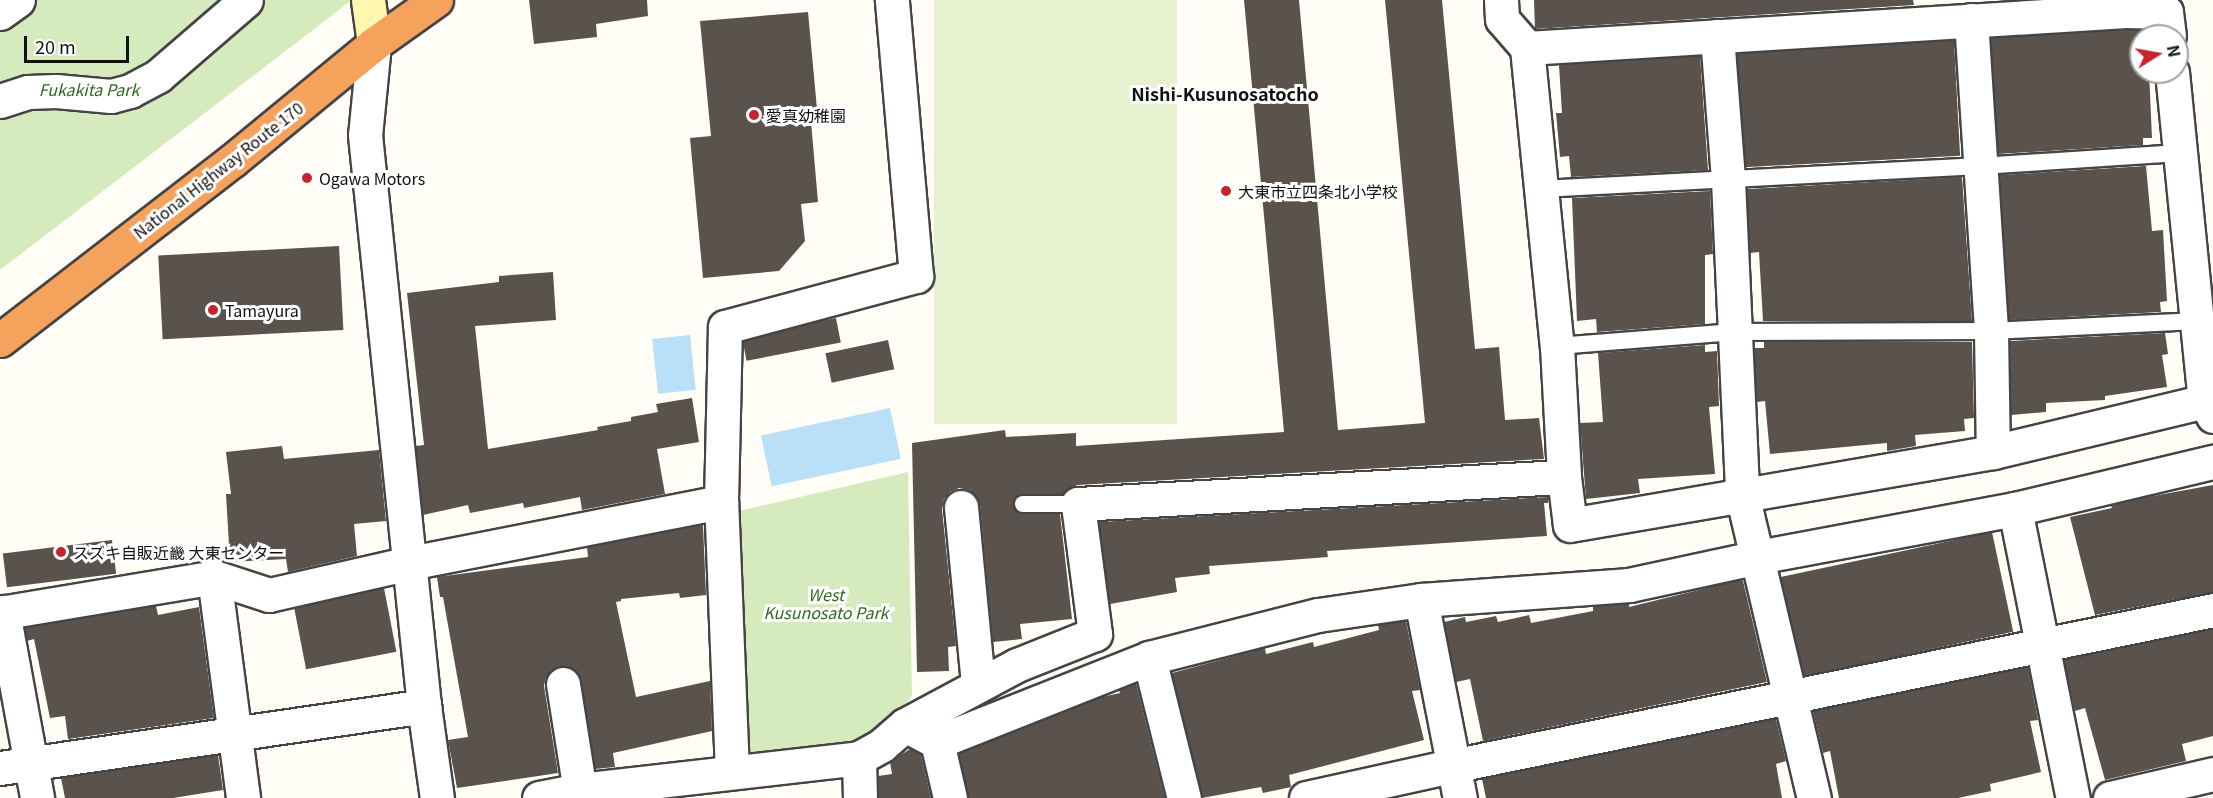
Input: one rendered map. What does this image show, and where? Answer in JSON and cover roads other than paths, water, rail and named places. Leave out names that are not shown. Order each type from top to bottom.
[{"type":"highway","name":"National Highway Route 170","points":[[0,340],[232,160],[374,44],[436,0]]},
{"type":"street","points":[[0,13],[18,0]]},
{"type":"street","points":[[0,101],[28,92],[56,91],[111,96],[130,91],[158,76],[246,0]]},
{"type":"street","points":[[368,0],[374,44],[365,135],[424,706],[437,798]]},
{"type":"street","points":[[732,772],[722,502],[725,327],[916,276],[892,0]]},
{"type":"street","points":[[1501,0],[1502,19],[1527,48],[1557,346],[1564,477],[1570,525],[1993,452],[2209,409],[2173,84]]},
{"type":"street","points":[[1527,48],[1971,20],[2126,6],[2166,12],[2168,24]]},
{"type":"street","points":[[1971,20],[1991,331],[1993,452]]},
{"type":"street","points":[[1717,36],[1728,180],[1742,494],[1814,798]]},
{"type":"street","points":[[937,742],[1149,658],[1318,615],[1421,600],[1629,585],[1758,557],[2015,509],[2213,462]]},
{"type":"street","points":[[539,798],[732,772],[859,758],[882,745],[905,725],[978,684],[1017,665],[1095,634],[1078,504],[1564,477]]},
{"type":"street","points":[[37,798],[15,765],[2,612],[214,577],[269,594],[410,563],[722,502]]},
{"type":"street","points":[[961,507],[978,684]]},
{"type":"street","points":[[2015,509],[2073,798]]},
{"type":"street","points":[[214,577],[243,798]]},
{"type":"street","points":[[1421,600],[1460,798]]},
{"type":"street","points":[[1306,798],[2213,610]]},
{"type":"street","points":[[1149,658],[1184,798]]},
{"type":"street","points":[[563,684],[580,794]]},
{"type":"street","points":[[15,765],[236,735],[424,706]]},
{"type":"street","points":[[905,725],[937,742],[950,798]]},
{"type":"street","points":[[859,758],[860,798]]},
{"type":"street","points":[[2110,798],[2213,774]]},
{"type":"lane","points":[[1541,189],[2181,153]]},
{"type":"lane","points":[[1557,346],[1734,332],[1991,331],[2198,321]]},
{"type":"lane","points":[[1023,504],[1078,504]]},
{"type":"water","points":[[690,335],[696,390],[658,394],[652,339]]},
{"type":"water","points":[[890,408],[901,459],[772,486],[761,435]]},
{"type":"place","name":"愛真幼稚園","points":[[754,115]]},
{"type":"place","name":"Ogawa Motors","points":[[307,178]]},
{"type":"place","name":"大東市立四条北小学校","points":[[1226,191]]},
{"type":"place","name":"Tamayura","points":[[213,310]]},
{"type":"place","name":"スズキ自販近畿 大東センター","points":[[61,552]]},
{"type":"district","name":"Nishi-Kusunosatocho","points":[[1225,93]]},
{"type":"park label","name":"Fukakita Park","points":[[89,89]]},
{"type":"park label","name":"West Kusunosato Park","points":[[826,603]]}]
